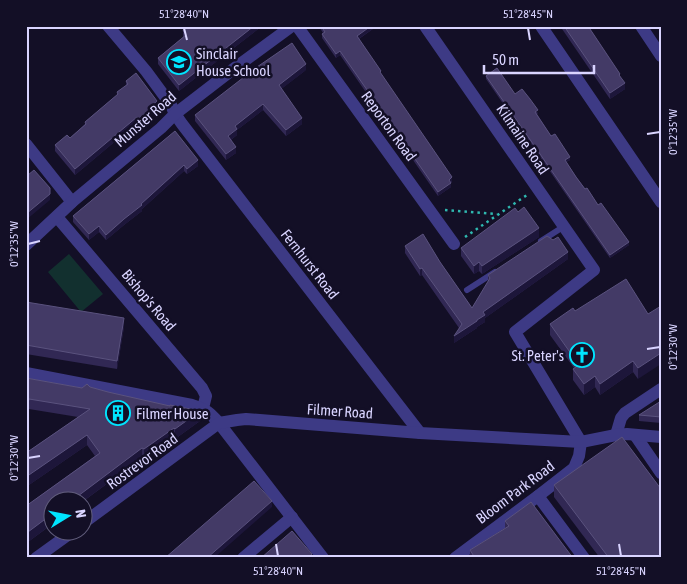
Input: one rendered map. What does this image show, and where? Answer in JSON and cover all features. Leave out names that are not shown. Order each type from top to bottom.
[{"type":"street","name":"Fernhurst Road","points":[[108,26],[146,71],[171,105],[175,114],[420,433]]},
{"type":"street","name":"Munster Road","points":[[26,245],[72,202],[161,128],[175,114],[292,26]]},
{"type":"street","name":"Reporton Road","points":[[298,26],[454,244]]},
{"type":"street","name":"Kilmaine Road","points":[[425,26],[594,270],[515,332],[581,442]]},
{"type":"street","points":[[541,26],[661,202]]},
{"type":"street","points":[[641,26],[661,56]]},
{"type":"street","points":[[26,144],[72,202]]},
{"type":"street","name":"Bishop's Road","points":[[57,217],[94,254],[202,388],[206,396],[203,408]]},
{"type":"street","points":[[26,373],[203,408],[219,424],[323,558]]},
{"type":"street","points":[[616,435],[621,418],[625,413],[661,390]]},
{"type":"street","name":"Filmer Road","points":[[219,424],[246,420],[420,433],[581,442],[616,435],[661,437]]},
{"type":"street","name":"Rostrevor Road","points":[[92,517],[219,424]]},
{"type":"street","points":[[635,435],[661,473]]},
{"type":"street","name":"Bloom Park Road","points":[[455,558],[574,468],[579,456],[581,442]]},
{"type":"street","points":[[538,496],[584,558]]},
{"type":"street","points":[[243,558],[292,517]]},
{"type":"street","points":[[36,558],[58,542]]},
{"type":"lane","points":[[537,244],[563,227]]},
{"type":"lane","points":[[467,290],[498,270]]},
{"type":"path","points":[[454,244],[536,188]]},
{"type":"path","points":[[428,208],[498,214]]},
{"type":"green space","points":[[69,254],[103,294],[81,312],[48,272]]},
{"type":"building","points":[[188,26],[254,26],[179,85],[158,58],[186,35],[183,30]]},
{"type":"building","points":[[321,26],[371,26],[357,36],[452,177],[449,180],[451,183],[438,192],[340,51],[336,54],[322,34],[325,32]]},
{"type":"building","points":[[564,26],[588,26],[625,83],[610,93]]},
{"type":"building","points":[[292,43],[306,64],[279,85],[302,118],[286,130],[263,104],[235,126],[237,129],[228,136],[236,147],[226,154],[195,115],[257,67]]},
{"type":"building","points":[[497,68],[515,94],[522,89],[530,99],[538,110],[535,112],[551,136],[555,134],[570,157],[565,160],[576,177],[585,189],[587,188],[598,205],[601,203],[629,242],[610,255],[486,76]]},
{"type":"building","points":[[136,73],[157,101],[149,110],[138,119],[137,117],[75,169],[55,145],[67,135],[70,138],[86,124],[85,122],[118,94],[117,92],[128,84],[126,81]]},
{"type":"building","points":[[175,131],[198,160],[187,169],[184,165],[142,205],[106,235],[99,226],[89,234],[73,216]]},
{"type":"building","points":[[34,170],[50,188],[50,194],[26,214],[26,173],[28,175]]},
{"type":"building","points":[[524,207],[539,228],[482,266],[479,262],[474,266],[461,248],[515,208],[518,212]]},
{"type":"building","points":[[423,234],[472,308],[490,278],[488,275],[547,236],[553,240],[558,237],[568,252],[483,312],[485,315],[454,336],[462,324],[405,246]]},
{"type":"building","points":[[626,279],[648,314],[661,306],[661,353],[638,368],[633,361],[600,384],[595,376],[584,384],[573,369],[579,365],[550,324],[573,308],[575,311]]},
{"type":"building","points":[[26,302],[124,318],[117,361],[26,345]]},
{"type":"building","points":[[26,378],[82,388],[87,384],[90,387],[108,392],[200,411],[144,449],[142,448],[83,492],[46,492],[100,453],[87,435],[26,477],[26,453],[90,409],[29,399],[26,412]]},
{"type":"building","points":[[661,401],[661,417],[639,415]]},
{"type":"building","points":[[622,437],[661,489],[661,558],[609,558],[554,485]]},
{"type":"building","points":[[254,481],[272,501],[207,558],[165,558]]},
{"type":"building","points":[[42,495],[42,522],[28,532],[26,531],[26,506]]},
{"type":"building","points":[[531,502],[573,558],[475,558],[470,550],[509,526],[505,521]]},
{"type":"building","points":[[292,531],[312,554],[313,558],[261,558]]},
{"type":"place","name":"Sinclair House School","points":[[179,62]]},
{"type":"place","name":"St. Peter's","points":[[582,355]]},
{"type":"place","name":"Filmer House","points":[[118,413]]}]
